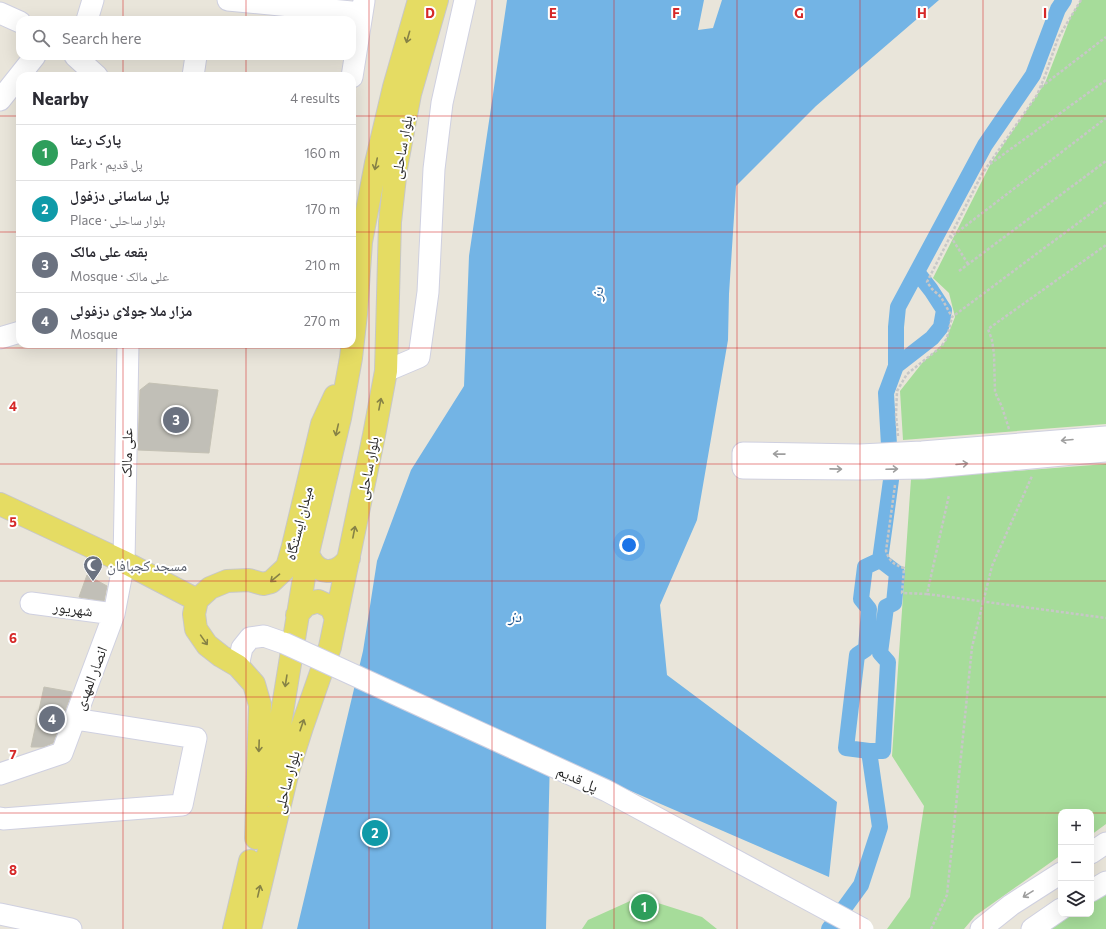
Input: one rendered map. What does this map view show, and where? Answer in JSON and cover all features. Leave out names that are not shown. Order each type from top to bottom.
[{"type":"main road","name":"بلوار ساحلی","points":[[356,314],[361,242],[376,163],[394,87],[418,0]]},
{"type":"main road","name":"بلوار ساحلی","points":[[250,929],[288,771],[330,647],[349,558],[386,371],[390,222],[396,168],[410,94],[437,0]]},
{"type":"main road","points":[[361,242],[370,235],[375,234],[381,235],[389,243]]},
{"type":"main road","name":"بلوار ساحلی","points":[[234,929],[273,768],[308,553],[340,418],[346,351]]},
{"type":"main road","name":"میدان ایستگاه","points":[[197,600],[210,588],[227,581],[249,580],[263,584],[270,582],[287,567],[322,424],[346,351]]},
{"type":"main road","points":[[0,504],[124,562],[197,600],[194,614],[196,629],[207,645],[220,656],[238,666],[254,684],[260,706],[256,838]]},
{"type":"main road","points":[[308,553],[310,560],[316,566],[327,571],[338,569],[345,564],[349,558]]},
{"type":"main road","points":[[298,615],[306,605],[318,601],[330,607],[336,619]]},
{"type":"street","points":[[88,16],[94,0]]},
{"type":"street","points":[[228,0],[363,7],[356,52]]},
{"type":"street","points":[[386,371],[419,357],[428,292],[434,169],[442,103],[465,0]]},
{"type":"street","points":[[0,13],[16,20]]},
{"type":"street","points":[[22,72],[32,60]]},
{"type":"street","points":[[80,60],[93,72]]},
{"type":"street","points":[[194,72],[195,60]]},
{"type":"street","points":[[353,72],[355,60]]},
{"type":"street","points":[[0,100],[16,80]]},
{"type":"street","points":[[0,338],[16,333]]},
{"type":"street","name":"علی مالک","points":[[124,562],[128,348]]},
{"type":"street","points":[[1106,437],[860,455],[807,461],[860,469],[923,468],[1106,451]]},
{"type":"street","name":"انصار المهدی","points":[[0,774],[62,753],[114,614],[124,562]]},
{"type":"street","name":"شهریور","points":[[31,602],[114,614]]},
{"type":"street","name":"پل قدیم","points":[[238,666],[242,648],[250,638],[264,636],[284,643],[606,791],[863,929]]},
{"type":"street","points":[[0,818],[182,805],[196,738],[75,719]]},
{"type":"street","points":[[1094,851],[1106,843]]},
{"type":"street","points":[[981,929],[1011,905],[1058,875]]},
{"type":"street","points":[[1094,889],[1106,882]]},
{"type":"street","points":[[1032,929],[1058,912]]},
{"type":"street","points":[[0,914],[71,929]]},
{"type":"path","points":[[1081,0],[1058,38],[1037,95],[982,174],[927,282],[941,297],[952,317],[1106,202]]},
{"type":"path","points":[[1040,88],[1106,37]]},
{"type":"path","points":[[987,166],[1106,80]]},
{"type":"path","points":[[951,237],[1106,118]]},
{"type":"path","points":[[959,271],[1106,161]]},
{"type":"path","points":[[951,237],[968,264]]},
{"type":"path","points":[[1013,445],[996,392],[994,354],[992,340],[988,329],[1106,245]]},
{"type":"path","points":[[930,929],[947,895],[972,647],[992,566],[1041,457]]},
{"type":"path","points":[[927,594],[1106,618]]},
{"type":"green space","points":[[1081,0],[1106,0],[1106,424],[903,440],[900,391],[923,362],[945,342],[955,317],[949,293],[933,278],[991,163],[1045,83],[1071,16]]},
{"type":"green space","points":[[1106,464],[1106,824],[1094,833],[1094,809],[1058,809],[1058,857],[975,916],[964,929],[887,929],[910,897],[924,806],[892,756],[911,479]]},
{"type":"green space","points":[[1106,894],[1106,929],[1048,929],[1068,917],[1094,917],[1094,901]]},
{"type":"green space","points":[[639,897],[702,917],[717,929],[582,929],[588,920]]},
{"type":"water","name":"دز","points":[[507,0],[704,0],[698,30],[713,28],[722,0],[939,0],[816,106],[736,186],[729,294],[728,340],[697,520],[660,605],[667,675],[837,802],[829,877],[550,756],[546,929],[297,929],[363,651],[377,561],[411,470],[464,386],[469,256]]},
{"type":"building","points":[[149,383],[218,390],[209,453],[138,450],[140,390]]},
{"type":"building","name":"مسجد کجبافان","points":[[87,575],[107,586],[104,601],[79,597]]},
{"type":"building","points":[[44,687],[72,692],[53,743],[43,747],[31,747]]},
{"type":"waterway","points":[[829,929],[861,885],[880,827],[869,751],[846,748],[857,655],[866,649],[869,609],[861,599],[865,567],[880,560],[891,480],[886,393],[896,366],[896,327],[898,307],[985,145],[1033,75],[1058,9],[1064,0]]},
{"type":"waterway","points":[[896,366],[932,338],[941,327],[944,310],[917,272]]},
{"type":"waterway","points":[[869,751],[883,751],[888,662],[880,653],[886,607],[894,603],[897,573],[880,560]]},
{"type":"place","name":"بقعه علی مالک","points":[[176,420]]},
{"type":"place","name":"مسجد کجبافان","points":[[93,582]]},
{"type":"place","name":"مزار ملا جولای دزفولی","points":[[52,719]]},
{"type":"place","name":"پل ساسانی دزفول","points":[[375,833]]},
{"type":"place","name":"پارک رعنا","points":[[644,907]]}]
